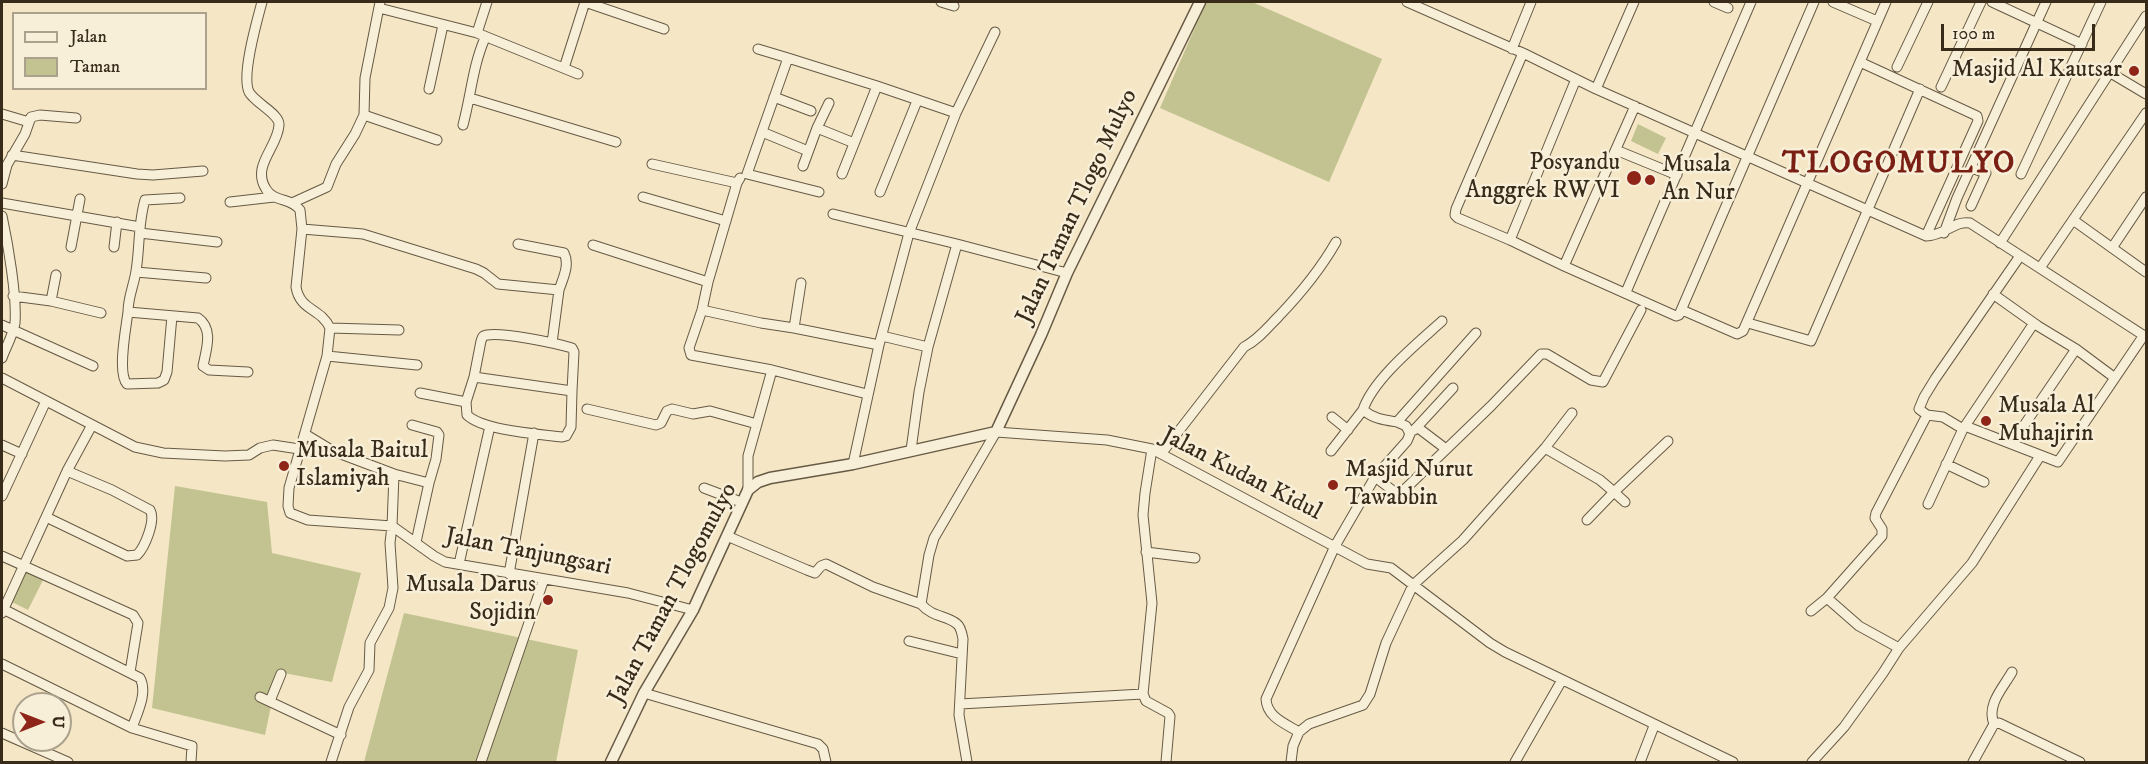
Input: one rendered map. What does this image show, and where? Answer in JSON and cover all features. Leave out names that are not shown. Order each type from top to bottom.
[{"type":"street","points":[[262,2],[251,48],[247,81],[251,95],[278,118],[279,122],[261,175],[267,192],[292,203],[300,210],[302,229],[296,283],[297,296],[305,306],[327,322],[330,328],[327,356],[299,449],[289,488],[288,506],[290,513],[308,520],[392,526]]},
{"type":"street","points":[[463,125],[487,2]]},
{"type":"street","points":[[564,68],[585,2],[664,29]]},
{"type":"street","points":[[941,2],[954,6]]},
{"type":"street","name":"Jalan Taman Tlogo Mulyo","points":[[996,432],[1067,273],[1200,2]]},
{"type":"street","points":[[1407,2],[1419,4],[1596,89],[1926,236],[1944,233],[1959,223],[1970,223],[2145,336],[2058,462],[2012,443],[1964,428],[1943,417],[1923,412]]},
{"type":"street","points":[[1512,49],[1531,2]]},
{"type":"street","points":[[1596,89],[1634,2]]},
{"type":"street","points":[[1714,2],[1728,8]]},
{"type":"street","points":[[1626,292],[1751,2]]},
{"type":"street","points":[[1523,53],[1455,215],[1676,316],[1682,310],[1814,2]]},
{"type":"street","points":[[1833,2],[1877,21]]},
{"type":"street","points":[[1682,310],[1737,334],[1741,333],[1748,323],[1886,2]]},
{"type":"street","points":[[1897,68],[1928,2]]},
{"type":"street","points":[[1941,87],[1981,2]]},
{"type":"street","points":[[1992,2],[2082,44]]},
{"type":"street","points":[[1944,233],[2046,2]]},
{"type":"street","points":[[2021,174],[2101,2]]},
{"type":"street","points":[[292,203],[327,187],[336,164],[364,115],[366,78],[379,5],[481,35],[578,74]]},
{"type":"street","points":[[2000,243],[2146,16]]},
{"type":"street","points":[[429,89],[443,25]]},
{"type":"street","points":[[853,464],[880,340],[909,233],[956,113],[995,32]]},
{"type":"street","points":[[758,48],[956,113]]},
{"type":"street","points":[[747,174],[788,58]]},
{"type":"street","points":[[1860,62],[1975,113],[1978,121],[1926,236]]},
{"type":"street","points":[[2109,72],[2146,94]]},
{"type":"street","points":[[1510,240],[1576,79]]},
{"type":"street","points":[[842,174],[876,86]]},
{"type":"street","points":[[1748,323],[1811,341],[1920,88]]},
{"type":"street","points":[[774,97],[811,111]]},
{"type":"street","points":[[470,98],[616,142]]},
{"type":"street","points":[[880,192],[917,101]]},
{"type":"street","points":[[803,166],[829,103]]},
{"type":"street","points":[[1562,264],[1635,106]]},
{"type":"street","points":[[2040,268],[2146,112]]},
{"type":"street","points":[[2,114],[29,122]]},
{"type":"street","points":[[2,184],[12,155],[25,134],[31,117],[40,115],[76,118]]},
{"type":"street","points":[[364,115],[437,140]]},
{"type":"street","points":[[817,128],[854,143]]},
{"type":"street","points":[[762,132],[808,151]]},
{"type":"street","points":[[1616,150],[1677,175]]},
{"type":"street","points":[[12,155],[137,174],[202,171]]},
{"type":"street","points":[[652,164],[737,183]]},
{"type":"street","points":[[1971,168],[1986,173],[1971,206]]},
{"type":"street","points":[[819,192],[747,174],[742,176],[737,183],[702,310],[689,348],[691,355],[772,370],[867,394]]},
{"type":"street","points":[[230,202],[274,197]]},
{"type":"street","points":[[643,197],[726,221]]},
{"type":"street","points":[[2112,248],[2146,197]]},
{"type":"street","points":[[172,316],[164,380],[158,383],[127,384],[123,380],[122,370],[128,300],[136,272],[145,200],[180,198]]},
{"type":"street","points":[[71,247],[80,199]]},
{"type":"street","points":[[2,203],[77,214],[117,222],[140,230],[217,242]]},
{"type":"street","points":[[833,214],[1067,273]]},
{"type":"street","points":[[2,216],[6,273],[13,296],[15,320],[2,358]]},
{"type":"street","points":[[2073,220],[2146,272]]},
{"type":"street","points":[[114,247],[117,222]]},
{"type":"street","points":[[302,229],[363,234],[476,269],[498,284],[559,290]]},
{"type":"street","points":[[1166,762],[1170,716],[1146,701],[1143,694],[1152,603],[1143,515],[1144,493],[1157,452],[1244,347],[1256,340],[1292,304],[1321,269],[1336,242]]},
{"type":"street","points":[[518,244],[564,253],[567,259],[559,290],[552,344]]},
{"type":"street","points":[[911,450],[928,347],[957,244]]},
{"type":"street","points":[[593,245],[708,282]]},
{"type":"street","points":[[1811,611],[1827,598],[1882,536],[1882,529],[1875,518],[1876,513],[1923,412],[1924,397],[2020,256]]},
{"type":"street","points":[[136,272],[206,278]]},
{"type":"street","points":[[51,301],[56,275]]},
{"type":"street","points":[[794,328],[801,283]]},
{"type":"street","points":[[1994,294],[2115,378]]},
{"type":"street","points":[[13,296],[51,301],[101,313]]},
{"type":"street","points":[[702,310],[761,324],[928,347]]},
{"type":"street","points":[[1375,477],[1396,493],[1400,493],[1491,406],[1538,355],[1547,354],[1591,380],[1603,382],[1641,310]]},
{"type":"street","points":[[128,312],[198,318],[205,323],[208,337],[202,366],[209,370],[248,372]]},
{"type":"street","points":[[1331,451],[1363,410],[1366,400],[1375,387],[1443,321]]},
{"type":"street","points":[[1928,504],[1964,428],[2034,323]]},
{"type":"street","points":[[2,325],[93,366]]},
{"type":"street","points":[[330,328],[399,330]]},
{"type":"street","points":[[1397,422],[1476,333]]},
{"type":"street","points":[[502,335],[572,348],[574,352],[571,428],[567,436],[489,426],[473,420],[467,415],[466,402],[474,377],[483,337],[502,335]]},
{"type":"street","points":[[2012,443],[2076,349]]},
{"type":"street","points":[[327,356],[417,365]]},
{"type":"street","points":[[748,490],[748,456],[772,370]]},
{"type":"street","points":[[474,377],[572,391]]},
{"type":"street","points":[[2,378],[135,447],[163,453],[212,456],[249,455],[260,448],[273,445],[299,449]]},
{"type":"street","points":[[1299,732],[1269,712],[1266,699],[1335,546],[1375,477],[1407,441],[1413,430],[1453,388]]},
{"type":"street","points":[[420,393],[466,402]]},
{"type":"street","points":[[2,495],[46,401]]},
{"type":"street","points":[[587,409],[656,425],[661,423],[667,411],[672,409],[693,414],[713,412],[757,424]]},
{"type":"street","points":[[1363,410],[1379,419],[1406,426],[1446,449]]},
{"type":"street","points":[[1291,762],[1293,746],[1299,732],[1309,724],[1363,705],[1371,694],[1386,643],[1413,585],[1463,540],[1545,448],[1572,413]]},
{"type":"street","points":[[1332,417],[1348,430]]},
{"type":"street","points":[[92,425],[67,471],[2,611],[130,672],[142,681],[143,692],[132,728]]},
{"type":"street","points":[[412,425],[437,432],[439,435],[436,459],[416,542]]},
{"type":"street","points":[[459,564],[489,426]]},
{"type":"street","points":[[921,604],[934,538],[996,432]]},
{"type":"street","name":"Jalan Kudan Kidul","points":[[996,432],[1107,440],[1157,452],[1367,564],[1391,568],[1490,643],[1562,681],[1733,762]]},
{"type":"street","name":"Jalan Taman Tlogomulyo","points":[[611,762],[644,693],[693,610],[748,490],[758,482],[770,478],[853,464],[996,432]]},
{"type":"street","points":[[509,574],[534,433]]},
{"type":"street","points":[[305,435],[333,451],[394,474],[429,483]]},
{"type":"street","points":[[1587,520],[1668,441]]},
{"type":"street","points":[[2,445],[22,454]]},
{"type":"street","points":[[1545,448],[1592,475],[1624,502]]},
{"type":"street","points":[[1812,762],[1845,727],[1899,648],[1972,563],[2040,456]]},
{"type":"street","points":[[1946,464],[1984,482]]},
{"type":"street","points":[[46,517],[127,556],[137,555],[140,552],[152,514],[150,510],[67,471]]},
{"type":"street","points":[[331,762],[349,706],[369,670],[370,643],[389,608],[393,588],[390,543],[394,474]]},
{"type":"street","points":[[704,488],[741,502]]},
{"type":"street","name":"Jalan Tanjungsari","points":[[392,526],[445,562],[628,593],[693,610]]},
{"type":"street","points":[[727,536],[815,573],[826,564],[873,587],[921,604],[930,614],[957,624],[963,639],[959,715],[967,762]]},
{"type":"street","points":[[1146,552],[1195,558]]},
{"type":"street","points":[[2,556],[129,613],[135,618],[138,623],[130,672]]},
{"type":"street","points":[[481,762],[544,579]]},
{"type":"street","points":[[1827,598],[1859,626],[1899,648]]},
{"type":"street","points":[[909,641],[962,654]]},
{"type":"street","points":[[2,664],[132,728],[192,746],[192,762]]},
{"type":"street","points":[[1994,724],[1991,717],[1994,702],[2012,672]]},
{"type":"street","points":[[270,701],[281,674]]},
{"type":"street","points":[[1515,762],[1562,681]]},
{"type":"street","points":[[644,693],[818,744],[823,749],[826,762]]},
{"type":"street","points":[[960,704],[1143,694]]},
{"type":"street","points":[[260,697],[341,735]]},
{"type":"street","points":[[1973,762],[1994,724]]},
{"type":"street","points":[[1994,724],[2002,724],[2080,762]]},
{"type":"street","points":[[1640,762],[1654,726]]},
{"type":"street","points":[[2,734],[68,762]]},
{"type":"green space","points":[[1206,2],[1252,2],[1382,59],[1329,182],[1160,108]]},
{"type":"green space","points":[[1638,124],[1666,138],[1658,154],[1631,141]]},
{"type":"green space","points":[[175,486],[267,502],[272,553],[361,573],[332,682],[278,672],[265,735],[152,708]]},
{"type":"green space","points":[[25,571],[43,580],[28,610],[10,601]]},
{"type":"green space","points":[[404,613],[578,650],[556,762],[364,762]]},
{"type":"place","name":"Masjid Al Kautsar","points":[[2134,71]]},
{"type":"place","name":"Posyandu Anggrek RW VI","points":[[1634,178]]},
{"type":"place","name":"Musala An Nur","points":[[1650,180]]},
{"type":"place","name":"Musala Al Muhajirin","points":[[1986,421]]},
{"type":"place","name":"Musala Baitul Islamiyah","points":[[284,466]]},
{"type":"place","name":"Masjid Nurut Tawabbin","points":[[1333,485]]},
{"type":"place","name":"Musala Darus Sojidin","points":[[548,600]]},
{"type":"district","name":"TLOGOMULYO","points":[[1899,166]]}]
